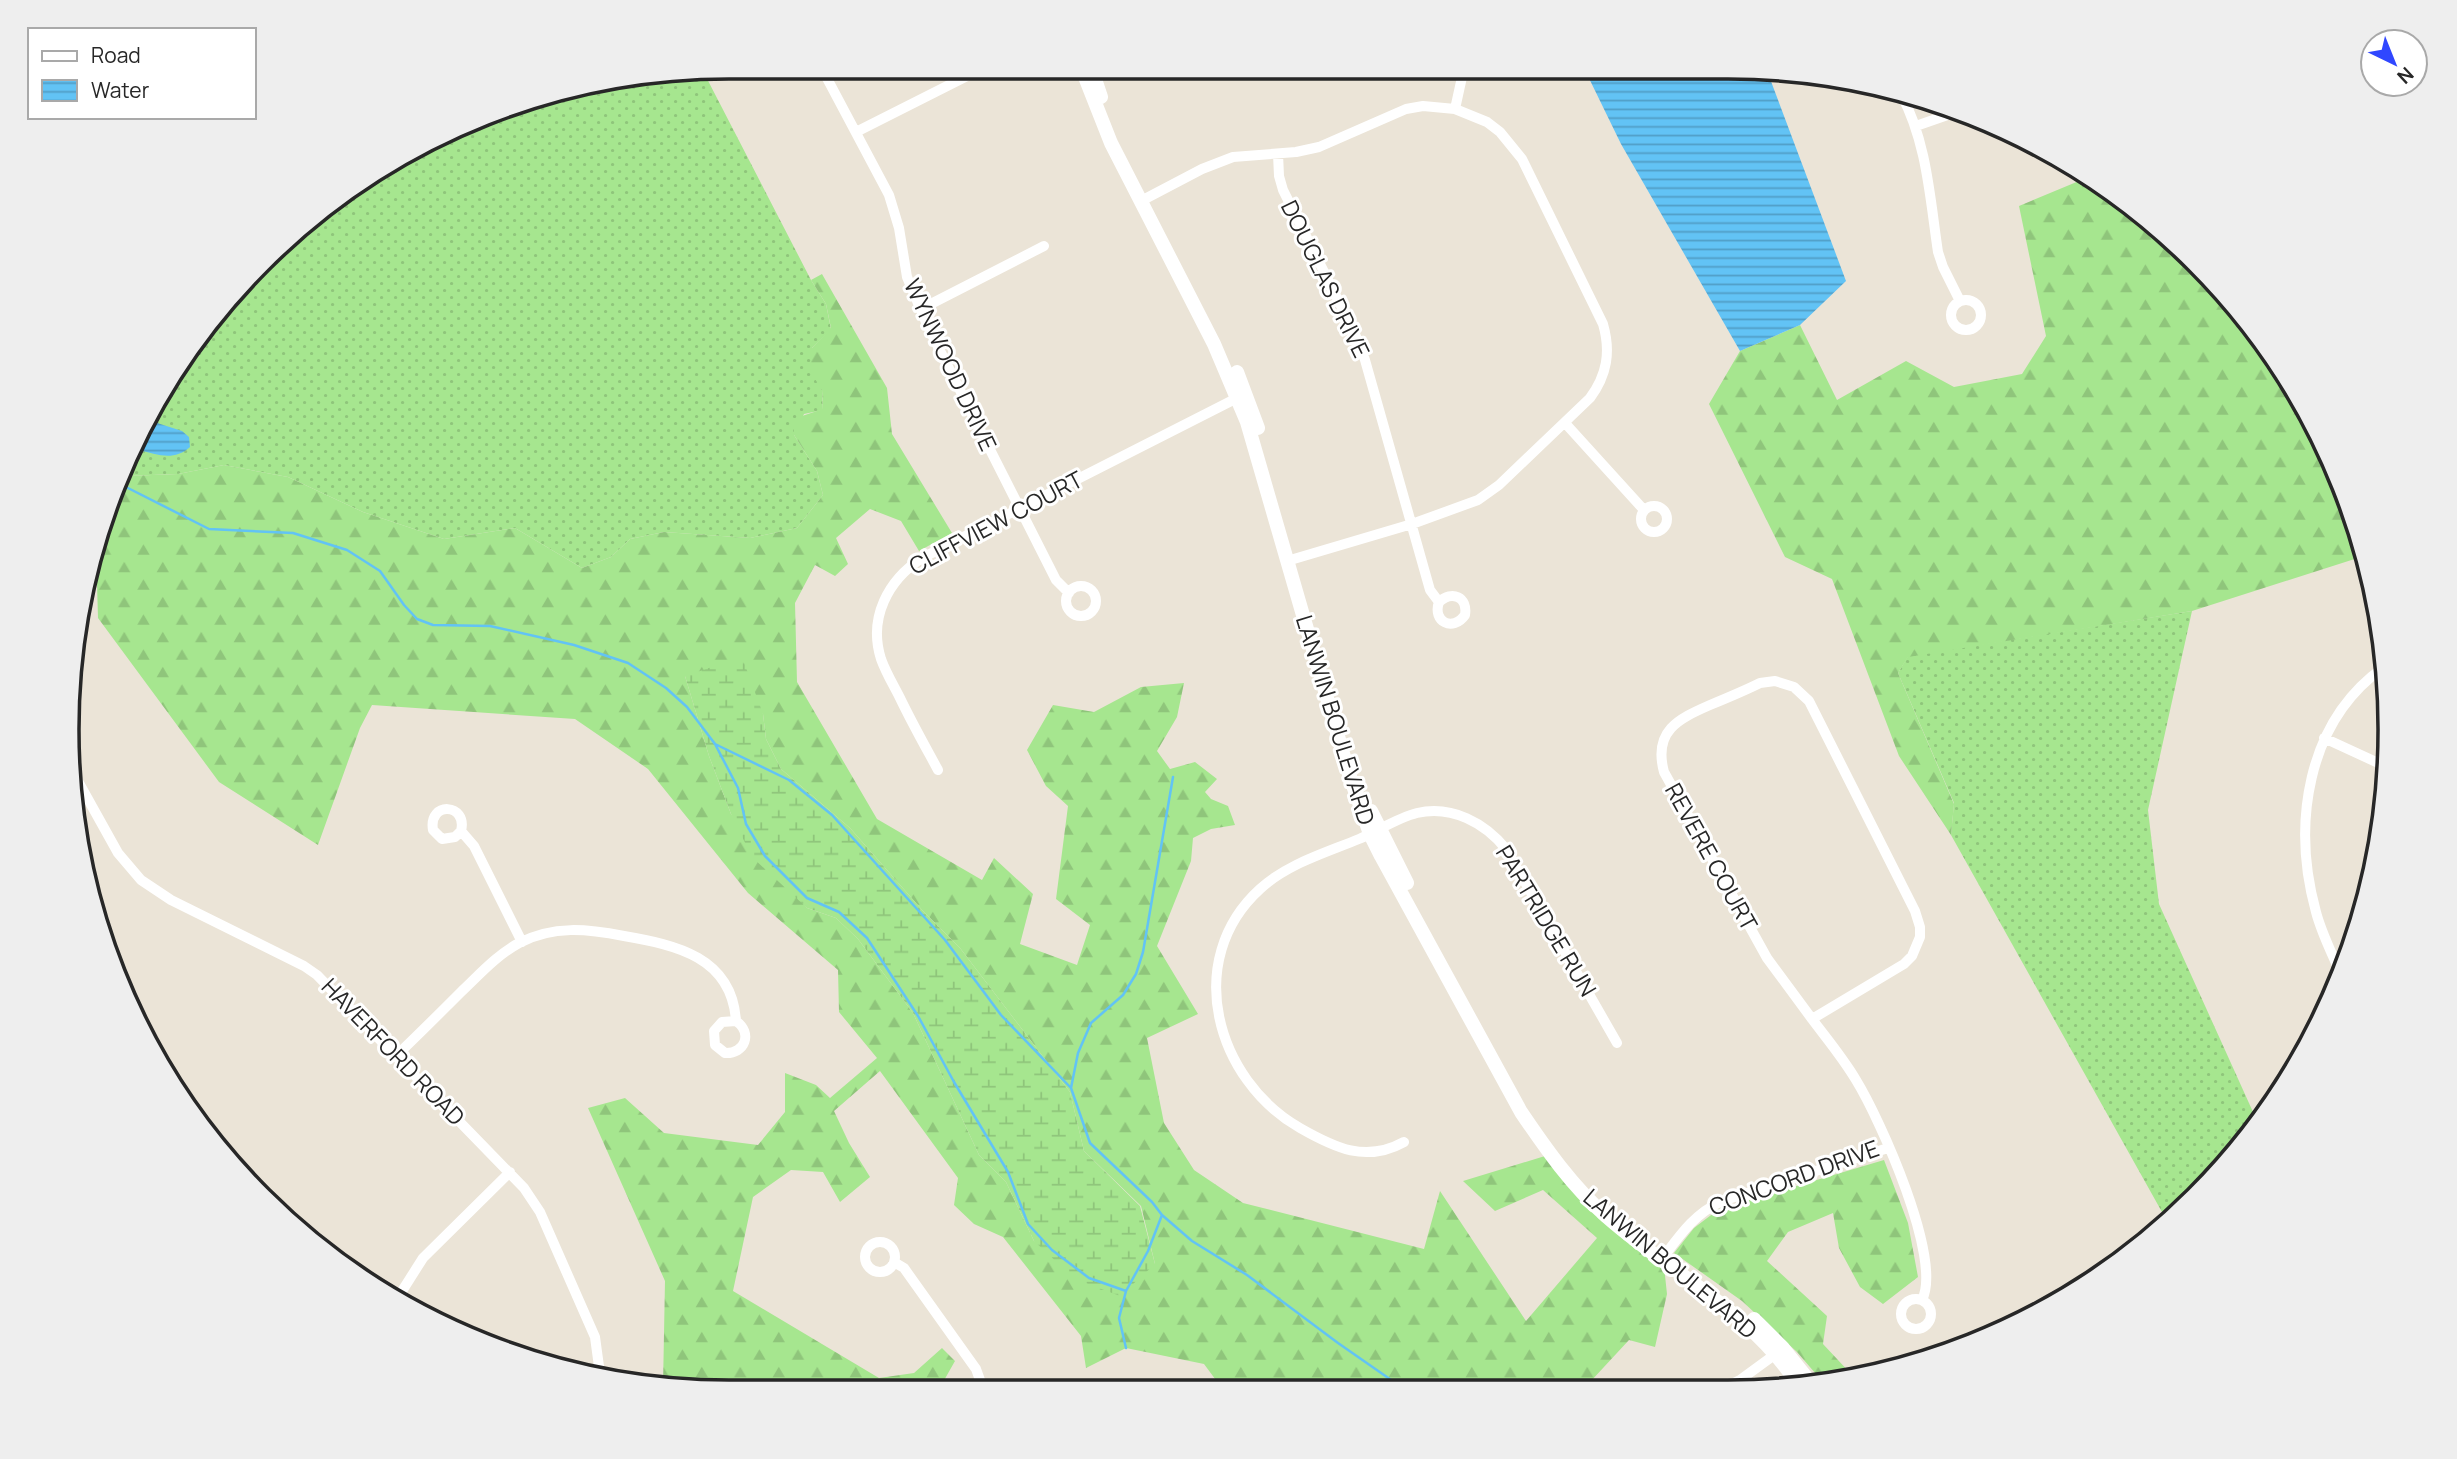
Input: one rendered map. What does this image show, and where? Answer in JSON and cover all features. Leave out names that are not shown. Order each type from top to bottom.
[{"type":"street","name":"WYNWOOD DRIVE","points":[[827,79],[892,204],[907,277],[920,309],[1056,580],[1069,593]]},
{"type":"street","points":[[856,132],[961,79]]},
{"type":"street","name":"LANWIN BOULEVARD","points":[[1086,79],[1111,143],[1145,199]]},
{"type":"street","name":"LANWIN BOULEVARD","points":[[1095,79],[1112,125],[1145,199],[1241,396],[1291,559],[1349,774],[1375,832],[1521,1112],[1572,1182],[1606,1216],[1665,1256],[1804,1376]]},
{"type":"street","points":[[1455,109],[1462,79]]},
{"type":"street","points":[[1906,104],[1921,145],[1942,267],[1960,301]]},
{"type":"street","points":[[1145,199],[1217,162],[1252,154],[1278,154],[1319,147],[1406,109],[1423,106],[1455,109],[1487,122],[1500,132],[1517,152],[1603,324],[1608,348],[1604,374],[1590,398],[1491,492],[1464,507],[1291,559]]},
{"type":"street","points":[[1916,126],[1945,116]]},
{"type":"street","name":"DOUGLAS DRIVE","points":[[1278,154],[1283,190],[1355,334],[1365,360],[1430,590],[1439,602]]},
{"type":"street","points":[[920,309],[1044,246]]},
{"type":"street","name":"CLIFFVIEW COURT","points":[[937,770],[882,663],[877,636],[880,610],[892,586],[910,566],[1241,396]]},
{"type":"street","points":[[1565,423],[1644,510]]},
{"type":"street","points":[[2336,961],[2316,914],[2307,865],[2305,816],[2308,788],[2324,738],[2347,702],[2376,674]]},
{"type":"street","name":"REVERE COURT","points":[[1765,682],[1785,683],[1802,693],[1809,701],[1915,911],[1920,927],[1917,947],[1904,964],[1812,1019],[1767,958],[1664,772],[1661,762],[1664,741],[1676,722],[1765,682]]},
{"type":"street","points":[[2324,738],[2377,763]]},
{"type":"street","name":"HAVERFORD ROAD","points":[[81,787],[118,853],[141,880],[171,900],[317,975],[510,1172],[535,1203],[545,1224],[595,1337],[599,1367]]},
{"type":"street","name":"PARTRIDGE RUN","points":[[1404,1142],[1388,1151],[1357,1152],[1322,1140],[1289,1122],[1273,1110],[1245,1079],[1227,1045],[1218,1010],[1220,954],[1246,904],[1259,890],[1288,869],[1417,813],[1443,812],[1473,820],[1497,838],[1506,849],[1617,1043]]},
{"type":"street","points":[[461,831],[474,846],[522,942]]},
{"type":"street","points":[[397,1055],[494,960],[522,942],[556,931],[587,929],[681,948],[702,961],[720,978],[731,995],[736,1021]]},
{"type":"street","name":"CONCORD DRIVE","points":[[1665,1256],[1696,1216],[1722,1200],[1888,1148],[1857,1082],[1812,1019]]},
{"type":"street","points":[[1888,1148],[1905,1187],[1920,1235],[1927,1279],[1927,1292],[1922,1300]]},
{"type":"street","points":[[401,1291],[423,1258],[510,1172]]},
{"type":"street","points":[[894,1262],[904,1268],[976,1369],[980,1380]]},
{"type":"street","points":[[1740,1380],[1779,1352]]},
{"type":"street","name":"LANWIN BOULEVARD","points":[[1779,1352],[1794,1377]]},
{"type":"green space","points":[[707,80],[826,304],[831,329],[812,348],[822,390],[823,410],[804,414],[794,435],[817,471],[823,495],[797,528],[750,538],[664,532],[630,539],[611,557],[582,568],[515,528],[444,539],[363,512],[288,477],[224,465],[178,474],[130,476],[166,404],[188,368],[240,300],[269,269],[333,213],[404,166],[480,128],[561,101],[645,84]]},
{"type":"green space","points":[[2078,181],[2124,213],[2188,269],[2244,333],[2291,404],[2329,480],[2355,559],[2192,611],[1908,657],[1898,673],[1954,804],[1951,835],[1899,756],[1832,579],[1785,557],[1709,404],[1740,351],[1800,325],[1837,400],[1906,361],[1954,387],[2022,374],[2046,336],[2019,206]]},
{"type":"green space","points":[[822,274],[887,388],[892,434],[952,533],[919,551],[901,521],[870,509],[836,538],[848,564],[835,576],[815,565],[795,603],[797,682],[877,819],[982,880],[994,858],[1033,894],[1020,944],[1077,965],[1090,925],[1056,899],[1068,806],[1046,786],[1027,750],[1053,705],[1094,712],[1141,687],[1184,683],[1177,717],[1157,751],[1170,769],[1195,762],[1217,779],[1205,792],[1211,799],[1228,806],[1235,825],[1211,829],[1193,838],[1191,861],[1157,946],[1198,1014],[1147,1038],[1164,1123],[1194,1170],[1243,1203],[1424,1249],[1440,1191],[1526,1321],[1597,1238],[1543,1190],[1495,1211],[1463,1181],[1545,1156],[1664,1266],[1667,1294],[1655,1347],[1629,1340],[1592,1380],[1216,1380],[1204,1364],[1126,1348],[1086,1368],[1081,1336],[1003,1237],[974,1224],[954,1205],[958,1178],[880,1071],[834,1111],[849,1143],[870,1177],[840,1202],[823,1172],[791,1170],[753,1197],[733,1291],[879,1378],[914,1373],[942,1348],[955,1361],[944,1380],[730,1380],[663,1377],[665,1281],[588,1108],[625,1098],[664,1133],[758,1145],[785,1112],[785,1073],[816,1085],[830,1098],[877,1058],[839,1012],[838,970],[748,893],[648,769],[575,719],[372,705],[360,728],[318,845],[219,782],[98,618],[95,584],[113,520],[130,476],[178,474],[224,465],[288,477],[363,512],[444,539],[515,528],[582,568],[611,557],[630,539],[664,532],[750,538],[797,528],[823,495],[817,471],[794,435],[793,419],[823,409],[822,390],[810,371],[812,348],[831,328],[826,304],[811,280]],"holes":[[[685,676],[763,714],[766,739],[781,769],[850,828],[923,911],[960,948],[1070,1092],[1084,1151],[1141,1206],[1155,1264],[1034,1241],[1006,1182],[979,1155],[913,1013],[858,939],[836,918],[807,908],[731,814],[709,756]]]},
{"type":"green space","points":[[2192,611],[2148,810],[2159,904],[2253,1113],[2217,1159],[2163,1214],[1951,835],[1954,803],[1898,673],[1908,656]]},
{"type":"green space","points":[[742,657],[763,714],[766,739],[781,769],[850,828],[923,911],[960,948],[1070,1092],[1084,1151],[1140,1206],[1155,1264],[1120,1296],[1075,1279],[1034,1241],[1006,1182],[979,1155],[913,1013],[858,939],[836,918],[807,908],[752,857],[731,814],[709,756],[685,676]]},
{"type":"green space","points":[[1884,1160],[1908,1223],[1918,1277],[1883,1304],[1860,1287],[1839,1248],[1833,1213],[1788,1232],[1767,1261],[1827,1316],[1823,1344],[1847,1369],[1816,1374],[1797,1352],[1742,1301],[1674,1253],[1694,1228],[1719,1209]]},
{"type":"water","points":[[1589,79],[1771,80],[1846,281],[1800,325],[1740,351],[1621,144]]},
{"type":"water","points":[[156,423],[182,431],[189,437],[190,447],[184,452],[171,456],[142,451]]},
{"type":"waterway","points":[[125,487],[209,529],[293,533],[347,550],[380,571],[417,619],[433,625],[490,626],[574,645],[628,663],[666,688],[687,707],[715,744],[738,788],[746,824],[765,856],[807,898],[839,912],[867,938],[918,1016],[1008,1172],[1028,1224],[1052,1250],[1089,1278],[1126,1291]]},
{"type":"waterway","points":[[715,744],[789,780],[832,815],[945,940],[1001,1015],[1071,1088],[1090,1143],[1152,1202],[1162,1215],[1192,1241],[1247,1275],[1391,1380]]},
{"type":"waterway","points":[[1071,1088],[1078,1053],[1091,1023],[1123,995],[1136,974],[1143,952],[1173,777]]},
{"type":"waterway","points":[[1126,1348],[1119,1318],[1126,1291],[1148,1251],[1162,1215]]}]
